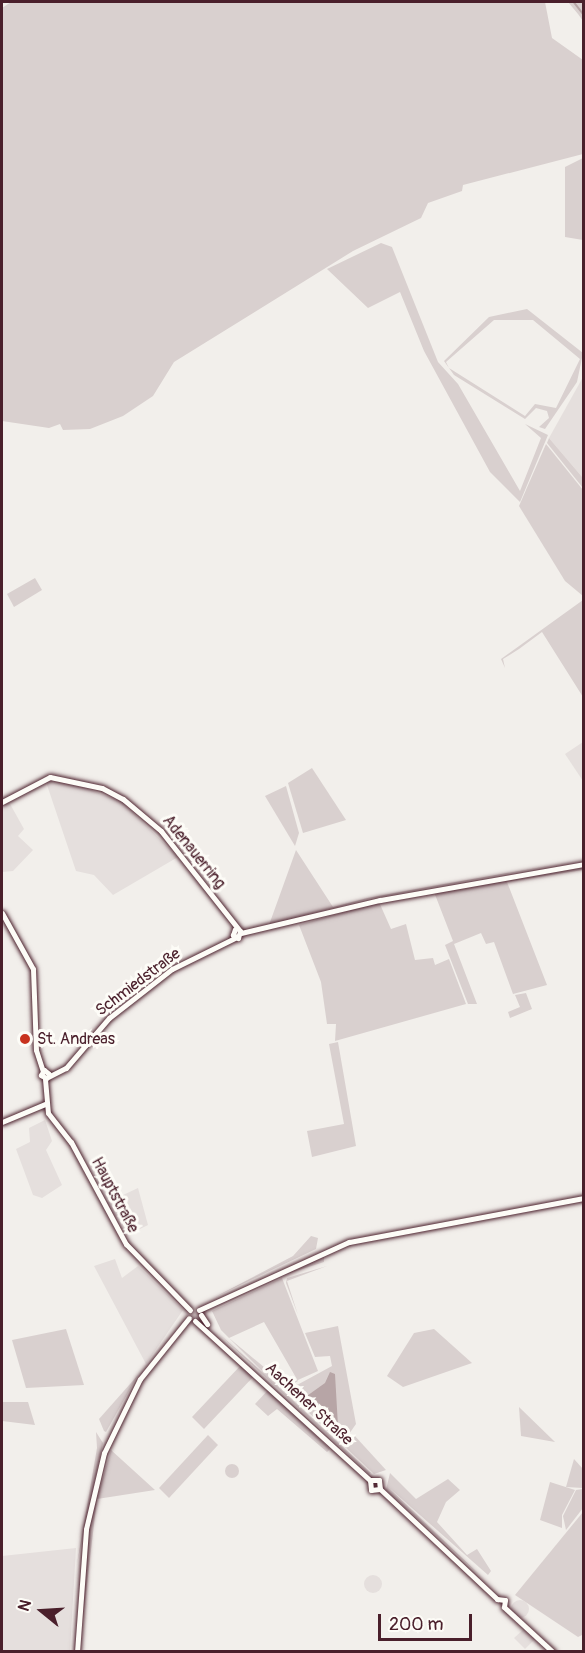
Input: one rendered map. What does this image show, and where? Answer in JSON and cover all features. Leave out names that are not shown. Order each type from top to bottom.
[{"type":"main road","name":"Adenauerring","points":[[2,802],[50,777],[113,794],[161,831],[230,919],[236,933]]},
{"type":"main road","points":[[236,933],[257,932],[380,900],[584,864]]},
{"type":"main road","points":[[2,913],[33,969],[36,1050],[47,1076],[45,1104],[2,1122]]},
{"type":"main road","name":"Schmiedstraße","points":[[47,1076],[66,1068],[109,1018],[172,969],[223,945],[236,933]]},
{"type":"main road","name":"Hauptstraße","points":[[45,1104],[126,1244],[190,1310]]},
{"type":"main road","points":[[77,1652],[86,1528],[104,1452],[140,1378],[192,1319],[200,1312],[349,1242],[584,1198]]},
{"type":"main road","points":[[192,1319],[190,1310],[200,1312]]},
{"type":"main road","name":"Aachener Straße","points":[[200,1312],[229,1347]]},
{"type":"main road","name":"Aachener Straße","points":[[192,1319],[229,1347],[370,1480],[371,1490],[380,1489],[497,1599],[505,1600],[504,1607],[552,1652]]},
{"type":"shaded area","points":[[11,2],[545,2],[552,38],[583,60],[583,154],[463,185],[462,191],[428,203],[421,218],[353,251],[174,362],[153,396],[123,416],[90,429],[63,430],[60,424],[49,428],[2,421],[2,8]]},
{"type":"shaded area","points":[[568,2],[583,2],[583,21],[578,14]]},
{"type":"shaded area","points":[[584,158],[583,240],[565,237],[565,167]]},
{"type":"shaded area","points":[[381,243],[392,247],[438,362],[458,384],[520,491],[541,438],[525,424],[548,435],[520,502],[490,472],[424,351],[400,292],[368,308],[327,269]]},
{"type":"shaded area","points":[[527,309],[583,353],[577,382],[545,429],[539,427],[549,418],[547,411],[536,408],[525,419],[454,375],[449,368],[444,361],[489,317]],"holes":[[[494,320],[533,320],[580,359],[556,408],[535,404],[525,416],[449,368],[446,362]]]},
{"type":"shaded area","points":[[583,377],[583,478],[549,438]]},
{"type":"shaded area","points":[[549,438],[583,478],[583,488],[547,443]]},
{"type":"shaded area","points":[[546,444],[583,490],[583,596],[565,581],[519,506]]},
{"type":"shaded area","points":[[35,578],[42,590],[14,607],[7,594]]},
{"type":"shaded area","points":[[583,600],[583,697],[542,632],[503,659],[505,668],[501,659]]},
{"type":"shaded area","points":[[583,742],[583,781],[565,754]]},
{"type":"shaded area","points":[[312,768],[346,820],[303,833],[288,783]]},
{"type":"shaded area","points":[[46,782],[70,782],[122,802],[178,857],[113,895],[94,875],[76,871]]},
{"type":"shaded area","points":[[286,786],[299,833],[295,846],[265,796]]},
{"type":"shaded area","points":[[9,802],[24,829],[18,836],[33,850],[13,871],[2,872],[2,806]]},
{"type":"shaded area","points":[[296,850],[333,907],[367,898],[583,860],[368,899],[269,925]]},
{"type":"shaded area","points":[[583,866],[583,870],[507,882],[547,985],[513,994],[494,942],[486,944],[481,933],[454,944],[477,1004],[468,1004],[445,945],[453,941],[434,892]]},
{"type":"shaded area","points":[[379,902],[391,929],[406,924],[415,960],[433,958],[435,965],[449,959],[466,1004],[335,1041],[336,1024],[327,1024],[321,982],[299,925]]},
{"type":"shaded area","points":[[526,993],[532,1009],[510,1018],[508,1012],[520,1007],[515,995]]},
{"type":"shaded area","points":[[338,1042],[356,1146],[312,1157],[307,1131],[344,1124],[329,1044]]},
{"type":"shaded area","points":[[45,1120],[52,1141],[46,1150],[62,1185],[42,1198],[33,1195],[16,1149],[30,1142],[29,1128]]},
{"type":"shaded area","points":[[138,1188],[148,1225],[138,1230],[129,1210],[113,1218],[106,1203]]},
{"type":"shaded area","points":[[311,1236],[318,1238],[316,1249],[215,1297],[293,1256]]},
{"type":"shaded area","points":[[324,1255],[324,1262],[283,1274]]},
{"type":"shaded area","points":[[115,1259],[122,1278],[138,1266],[183,1310],[146,1364],[94,1266]]},
{"type":"shaded area","points":[[327,1266],[287,1281],[298,1315],[286,1283],[287,1278]]},
{"type":"shaded area","points":[[282,1278],[318,1371],[298,1380],[264,1322],[229,1338],[221,1330],[212,1311]]},
{"type":"shaded area","points":[[338,1326],[356,1424],[342,1444],[286,1391],[332,1366],[330,1356],[315,1357],[305,1333]]},
{"type":"shaded area","points":[[66,1329],[84,1385],[26,1388],[12,1340]]},
{"type":"shaded area","points":[[434,1329],[472,1363],[403,1387],[387,1376],[414,1333]]},
{"type":"shaded area","points":[[218,1333],[267,1376],[229,1338],[286,1385],[280,1388],[371,1473],[369,1474]]},
{"type":"shaded area","points":[[241,1365],[254,1376],[204,1429],[192,1417]]},
{"type":"shaded area","points":[[330,1372],[335,1374],[338,1426],[304,1398],[325,1383]]},
{"type":"shaded area","points":[[138,1375],[106,1432],[104,1431],[99,1419]]},
{"type":"shaded area","points":[[268,1390],[330,1449],[327,1452],[277,1409],[268,1416],[255,1404]]},
{"type":"shaded area","points":[[2,1402],[28,1402],[35,1425],[2,1421]]},
{"type":"shaded area","points":[[519,1407],[555,1442],[521,1436]]},
{"type":"shaded area","points":[[96,1432],[103,1443],[77,1564],[97,1448]]},
{"type":"shaded area","points":[[208,1435],[218,1445],[169,1498],[159,1488]]},
{"type":"shaded area","points":[[350,1435],[354,1435],[386,1470],[374,1474],[343,1445]]},
{"type":"shaded area","points":[[111,1450],[155,1490],[97,1499],[79,1652],[89,1525]]},
{"type":"shaded area","points":[[574,1459],[583,1469],[583,1488],[566,1487]]},
{"type":"shaded area","points":[[232,1464],[237,1466],[239,1471],[237,1476],[232,1478],[227,1476],[225,1471],[227,1466]]},
{"type":"shaded area","points":[[390,1473],[416,1499],[448,1479],[460,1490],[446,1502],[437,1522],[467,1555],[477,1549],[491,1571],[488,1575],[387,1486],[484,1579],[386,1490]]},
{"type":"shaded area","points":[[550,1482],[575,1490],[562,1515],[562,1528],[540,1520]]},
{"type":"shaded area","points":[[583,1489],[583,1508],[566,1530],[563,1516],[576,1490]]},
{"type":"shaded area","points":[[583,1512],[584,1634],[578,1637],[515,1595]]},
{"type":"shaded area","points":[[76,1548],[70,1651],[2,1651],[2,1556]]},
{"type":"shaded area","points":[[373,1575],[379,1578],[382,1584],[379,1590],[373,1593],[367,1590],[364,1584],[367,1578]]},
{"type":"shaded area","points":[[516,1600],[524,1600],[529,1605],[527,1616],[516,1618],[511,1613],[511,1605]]},
{"type":"shaded area","points":[[524,1629],[535,1639],[525,1649],[514,1638]]},
{"type":"waterway","points":[[574,2],[584,15]]},
{"type":"place","name":"St. Andreas","points":[[25,1039]]}]
